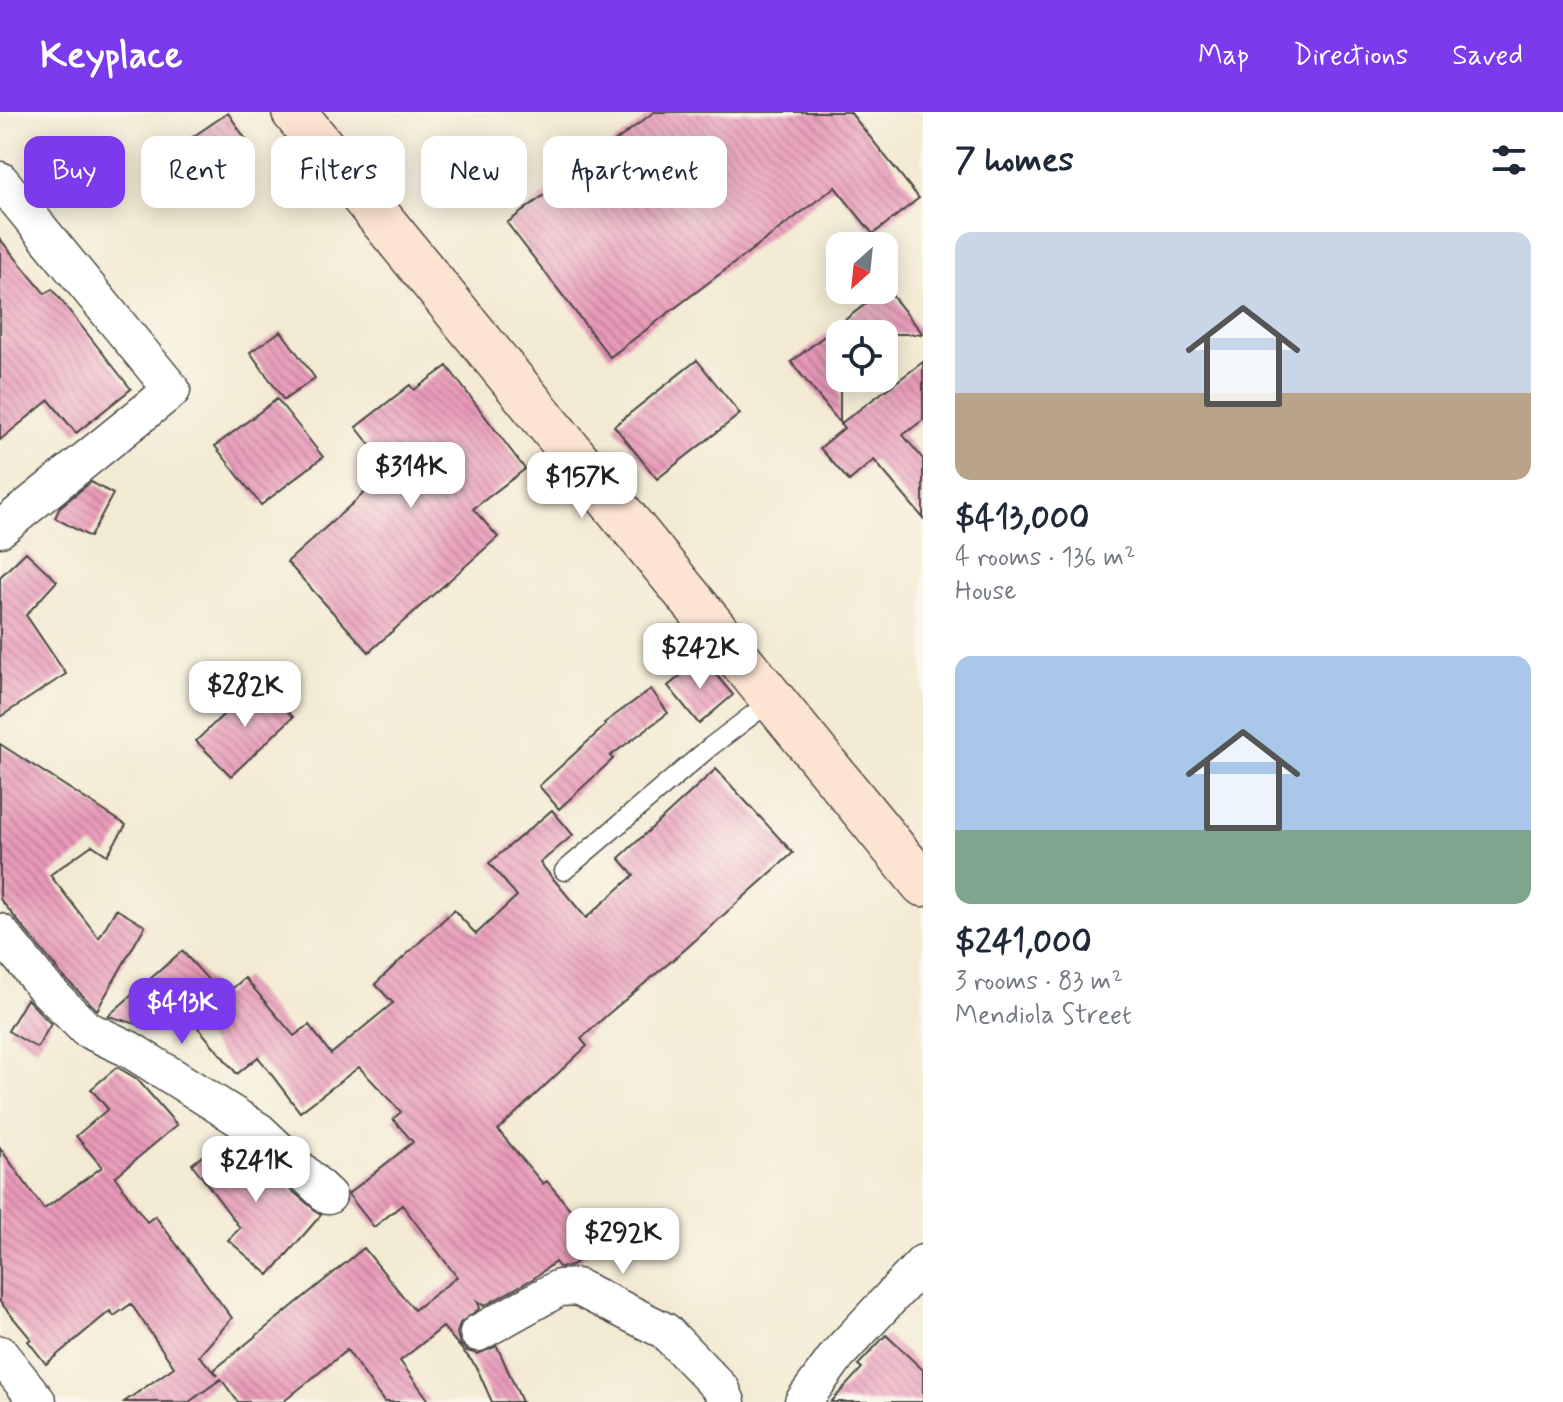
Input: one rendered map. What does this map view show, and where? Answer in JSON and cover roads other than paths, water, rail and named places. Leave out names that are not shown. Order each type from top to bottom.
[{"type":"street","points":[[294,112],[923,884]]},
{"type":"street","points":[[0,180],[172,390],[0,529]]},
{"type":"street","points":[[0,932],[46,989],[86,1029],[129,1049],[259,1131],[328,1196]]},
{"type":"street","points":[[803,1402],[838,1354],[923,1263]]},
{"type":"street","points":[[478,1333],[559,1288],[577,1287],[665,1331],[722,1390],[727,1402]]},
{"type":"lane","points":[[564,871],[710,747],[772,700]]}]
